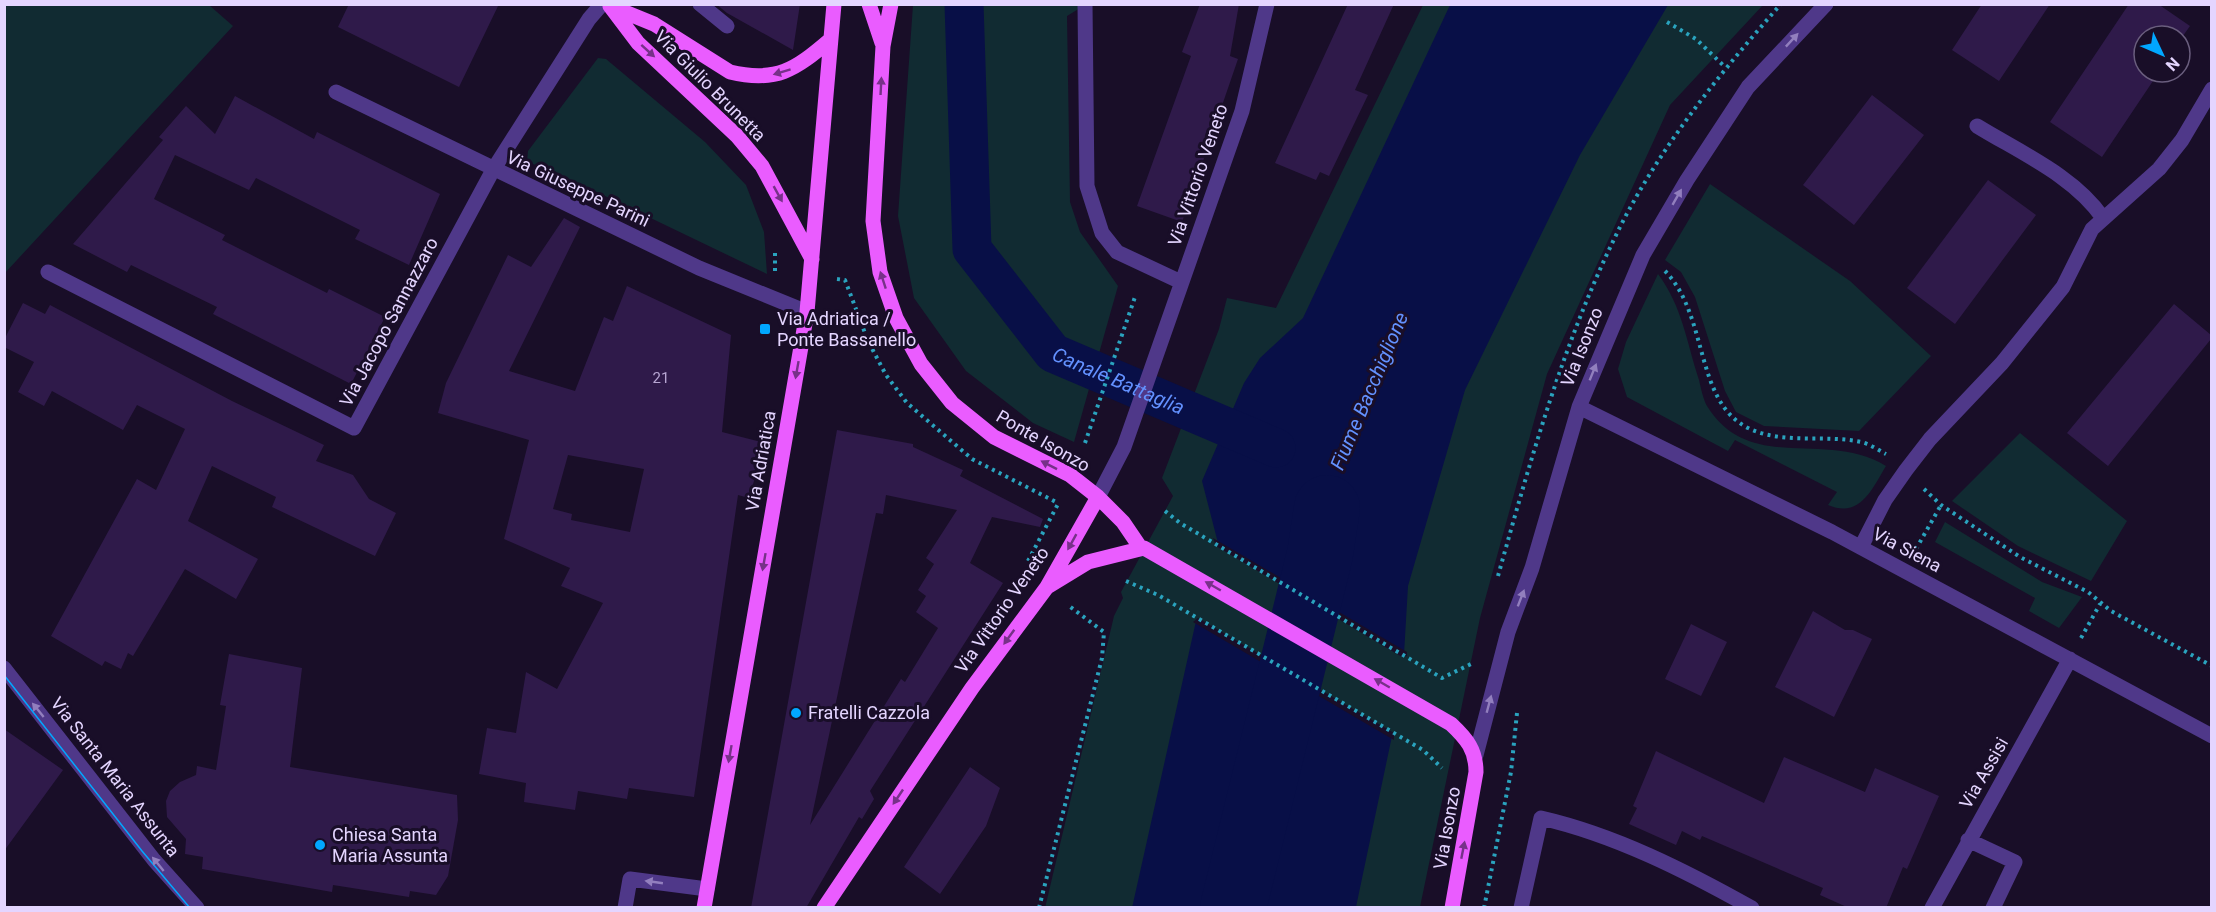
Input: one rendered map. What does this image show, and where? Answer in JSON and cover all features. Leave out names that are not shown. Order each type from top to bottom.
[{"type":"main road","name":"Via Adriatica","points":[[704,908],[807,312],[833,12],[846,4]]},
{"type":"main road","points":[[869,4],[883,46]]},
{"type":"main road","name":"Ponte Isonzo","points":[[891,4],[883,46],[873,221],[880,272],[896,318],[921,364],[952,403],[972,422],[994,437],[1070,475],[1098,496],[1123,522],[1140,547]]},
{"type":"main road","name":"Via Giulio Brunetta","points":[[607,5],[654,24],[730,72],[744,75],[777,75],[798,67],[830,40]]},
{"type":"main road","name":"Via Giulio Brunetta","points":[[607,5],[638,43],[737,136],[762,166],[812,260]]},
{"type":"main road","name":"Via Vittorio Veneto","points":[[824,908],[972,688],[1047,586],[1098,496]]},
{"type":"main road","points":[[1047,586],[1088,562],[1140,547],[1168,560],[1433,712],[1451,724],[1465,738],[1476,755]]},
{"type":"main road","name":"Via Isonzo","points":[[1452,908],[1469,824],[1476,755]]},
{"type":"street","points":[[700,4],[727,26]]},
{"type":"street","points":[[1085,4],[1087,186],[1102,233],[1117,252],[1181,282]]},
{"type":"street","name":"Via Vittorio Veneto","points":[[1098,496],[1124,447],[1242,111],[1267,4]]},
{"type":"street","name":"Via Isonzo","points":[[1476,755],[1508,632],[1532,568],[1579,407],[1643,255],[1687,180],[1748,87],[1826,4]]},
{"type":"street","name":"Via Jacopo Sannazzaro","points":[[48,272],[354,428],[493,170],[589,19],[607,5]]},
{"type":"street","points":[[1861,547],[1885,500],[1906,470],[1930,439],[2002,363],[2063,287],[2092,229],[2159,169],[2182,140],[2211,89]]},
{"type":"street","name":"Via Giuseppe Parini","points":[[336,92],[699,268],[807,312]]},
{"type":"street","points":[[1977,126],[2061,177],[2089,198],[2103,218]]},
{"type":"street","name":"Via Siena","points":[[1579,407],[1861,547],[2211,736]]},
{"type":"street","name":"Via Assisi","points":[[1932,908],[2070,659]]},
{"type":"street","name":"Via Santa Maria Assunta","points":[[4,669],[154,860],[197,908]]},
{"type":"street","points":[[1521,908],[1541,818],[1576,826],[1614,842],[1710,884],[1752,908]]},
{"type":"street","points":[[1968,840],[2016,862],[1993,908]]},
{"type":"street","points":[[625,908],[630,879],[707,889]]},
{"type":"path","points":[[1667,22],[1696,39],[1725,67]]},
{"type":"path","points":[[775,274],[776,246]]},
{"type":"path","points":[[1643,255],[1676,282],[1690,308],[1716,396],[1731,418],[1770,436],[1830,438],[1864,442],[1893,457]]},
{"type":"path","points":[[1085,443],[1136,294]]},
{"type":"path","points":[[972,459],[1058,503],[1026,565]]},
{"type":"path","points":[[1920,484],[1941,505],[2020,557],[2088,592],[2100,604],[2211,666]]},
{"type":"path","points":[[1911,557],[1941,505]]},
{"type":"path","points":[[1165,511],[1180,523],[1443,678],[1472,663],[1474,656]]},
{"type":"path","points":[[1126,581],[1158,596],[1423,750],[1442,768]]},
{"type":"path","points":[[1039,908],[1102,658],[1104,632],[1064,603]]},
{"type":"path","points":[[2070,659],[2100,604]]},
{"type":"path","points":[[1484,908],[1511,772],[1517,702]]},
{"type":"shaded area","points":[[5,4],[209,5],[233,26],[5,273]]},
{"type":"shaded area","points":[[913,5],[1085,5],[1067,16],[1070,202],[1080,232],[1118,286],[1074,442],[1033,423],[966,371],[914,298],[898,216]]},
{"type":"shaded area","points":[[1423,5],[1763,5],[1670,105],[1547,374],[1480,618],[1420,907],[1045,908],[1114,616],[1123,598],[1121,592],[1173,496],[1162,478],[1219,329],[1227,298],[1276,308]]},
{"type":"shaded area","points":[[598,58],[606,59],[705,142],[746,185],[764,232],[767,274],[553,171],[527,162],[528,151]]},
{"type":"shaded area","points":[[1710,184],[1850,281],[1931,356],[1859,431],[1764,426],[1736,412],[1725,391],[1695,297],[1681,272],[1665,260]]},
{"type":"shaded area","points":[[1658,274],[1679,312],[1703,397],[1707,406],[1725,427],[1745,439],[1767,446],[1839,451],[1863,456],[1886,466],[1864,499],[1849,508],[1828,505],[1837,492],[1735,440],[1728,451],[1627,397],[1618,369],[1626,342]]},
{"type":"shaded area","points":[[2020,433],[2127,521],[2091,581],[2018,546],[1952,501]]},
{"type":"shaded area","points":[[1945,522],[2042,582],[2082,597],[2059,628],[2029,611],[2035,598],[1935,542]]},
{"type":"water","points":[[1450,5],[1668,5],[1580,155],[1465,390],[1408,586],[1404,654],[1218,543],[1202,481],[1244,383],[1260,358],[1303,318]]},
{"type":"water","points":[[1196,621],[1392,736],[1356,907],[1132,908]]},
{"type":"pier","points":[[1213,538],[1407,652],[1407,656],[1402,657],[1216,546]]},
{"type":"pier","points":[[1198,618],[1394,733],[1394,740],[1193,622]]},
{"type":"building","points":[[349,4],[499,4],[459,87],[338,27]]},
{"type":"building","points":[[716,4],[800,4],[793,50],[727,13]]},
{"type":"building","points":[[1200,4],[1239,4],[1230,56],[1238,59],[1182,222],[1137,206],[1191,56],[1182,52]]},
{"type":"building","points":[[1348,4],[1394,4],[1355,90],[1368,95],[1329,176],[1320,172],[1316,180],[1275,163]]},
{"type":"building","points":[[1982,4],[2050,4],[1999,81],[1952,50]]},
{"type":"building","points":[[2129,4],[2158,4],[2187,24],[2132,24],[2132,84],[2151,84],[2102,157],[2050,122]]},
{"type":"building","points":[[1872,95],[1924,135],[1854,225],[1803,185]]},
{"type":"building","points":[[235,96],[314,139],[317,132],[440,194],[409,265],[355,239],[360,230],[256,178],[249,190],[175,155],[154,199],[225,235],[222,240],[327,293],[329,289],[385,317],[351,384],[213,314],[217,307],[131,265],[127,272],[73,244],[163,140],[159,137],[186,106],[215,134]]},
{"type":"building","points":[[1988,180],[2036,215],[1955,324],[1907,288]]},
{"type":"building","points":[[564,218],[580,227],[509,371],[575,391],[604,317],[613,321],[627,286],[731,335],[722,432],[765,443],[749,498],[738,495],[694,797],[629,788],[627,799],[578,791],[575,810],[524,802],[526,783],[479,774],[487,728],[516,733],[526,672],[557,689],[603,603],[561,586],[570,568],[504,539],[529,440],[438,413],[446,383],[508,255],[531,267]],"holes":[[[568,455],[644,469],[630,532],[571,520],[572,514],[553,509]]]},
{"type":"building","points":[[23,303],[45,314],[50,305],[232,401],[324,445],[316,461],[353,475],[369,499],[396,513],[375,556],[272,507],[276,497],[212,466],[188,521],[258,559],[236,599],[185,569],[133,656],[128,653],[121,669],[105,661],[102,666],[51,636],[137,479],[156,490],[185,429],[137,405],[123,430],[52,391],[44,406],[18,392],[34,362],[4,347],[4,340]]},
{"type":"building","points":[[2174,304],[2211,335],[2211,339],[2108,466],[2067,433]]},
{"type":"building","points":[[837,430],[913,444],[913,447],[963,470],[960,476],[1043,519],[1040,527],[992,517],[970,563],[1003,583],[870,791],[874,799],[862,819],[859,817],[806,908],[751,908]],"holes":[[[886,495],[957,510],[926,558],[934,564],[918,590],[926,596],[916,612],[938,628],[905,682],[901,679],[810,825],[876,513],[883,514]]]},
{"type":"building","points":[[1813,611],[1845,630],[1853,630],[1872,639],[1834,717],[1775,687]]},
{"type":"building","points":[[1691,624],[1727,642],[1701,696],[1665,679]]},
{"type":"building","name":"Chiesa Santa Maria Assunta","points":[[229,654],[302,668],[290,767],[457,795],[458,820],[448,876],[436,895],[410,891],[409,897],[333,885],[332,892],[202,869],[203,857],[185,854],[186,839],[167,817],[166,801],[170,791],[180,782],[196,775],[197,766],[216,770],[226,706],[220,705]]},
{"type":"building","points":[[4,729],[63,770],[4,851]]},
{"type":"building","points":[[1656,751],[1764,803],[1784,757],[1865,792],[1875,768],[1939,796],[1907,869],[1903,867],[1886,908],[1849,908],[1820,895],[1823,888],[1702,836],[1700,840],[1682,831],[1676,845],[1629,824],[1637,808],[1633,806]]},
{"type":"building","points":[[970,767],[1000,788],[986,826],[940,894],[904,867]]},
{"type":"waterway","name":"Canale Battaglia","points":[[964,4],[972,249],[1053,353],[1276,448]]},
{"type":"waterway","name":"Fiume Bacchiglione","points":[[1233,908],[1320,554],[1327,508]]},
{"type":"tram line","points":[[4,675],[142,851],[190,908]]},
{"type":"place","name":"Via Adriatica / Ponte Bassanello","points":[[765,329]]},
{"type":"place","name":"Fratelli Cazzola","points":[[796,713]]},
{"type":"place","name":"Chiesa Santa Maria Assunta","points":[[320,845]]}]
